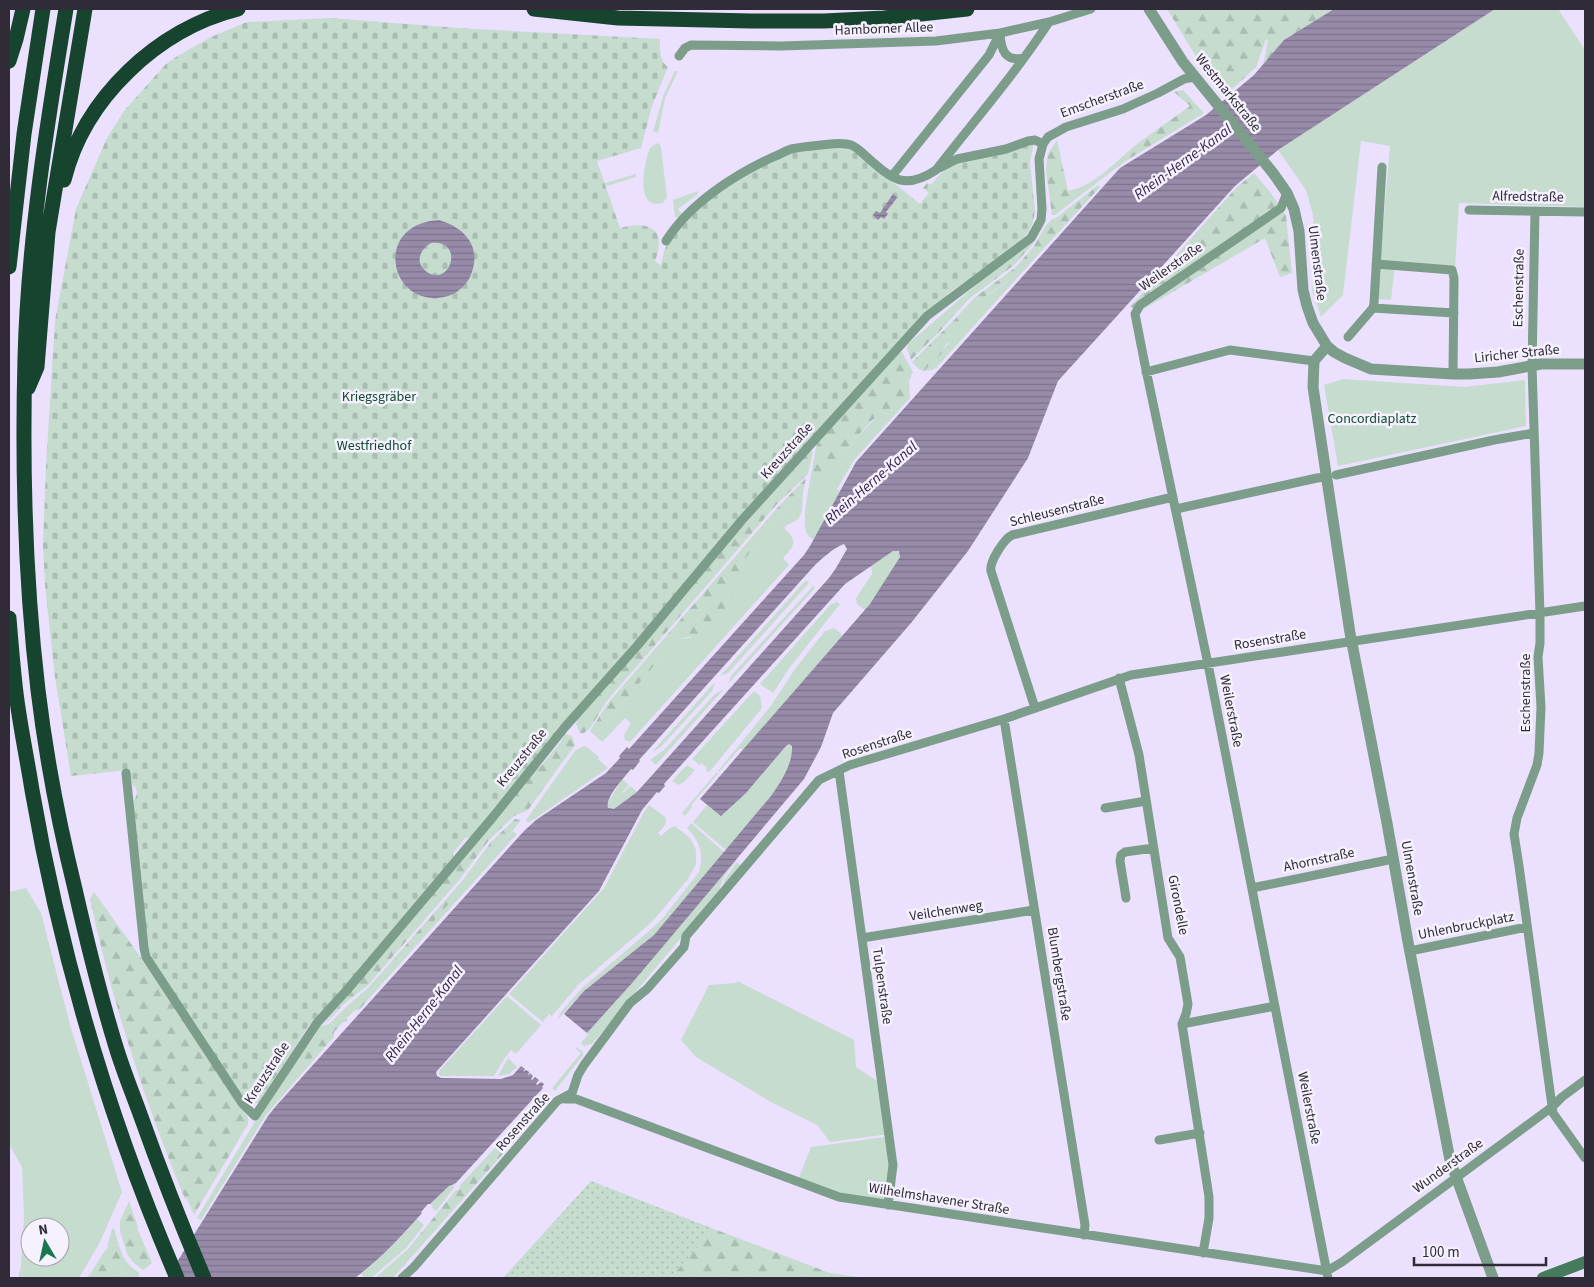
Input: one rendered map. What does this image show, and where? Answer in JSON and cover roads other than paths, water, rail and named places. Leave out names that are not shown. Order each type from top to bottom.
[{"type":"highway","points":[[9,61],[23,9]]},
{"type":"highway","points":[[9,267],[24,134],[44,9]]},
{"type":"highway","points":[[66,9],[46,135],[31,263],[25,356],[25,518],[31,620],[38,692],[62,836],[87,942],[116,1048],[178,1218],[204,1278]]},
{"type":"highway","points":[[24,399],[37,367],[51,214],[85,9]]},
{"type":"highway","points":[[46,260],[70,161],[88,126],[114,87],[133,67],[169,39],[221,13],[238,9]]},
{"type":"highway","points":[[534,9],[618,18],[751,21],[824,21],[884,18],[967,9]]},
{"type":"highway","points":[[9,618],[16,694],[27,763],[41,840],[65,949],[95,1056],[134,1172],[177,1278]]},
{"type":"main road","points":[[1543,1278],[1585,1262]]},
{"type":"street","name":"Hamborner Allee","points":[[678,56],[685,48],[691,45],[782,46],[926,42],[1000,34],[1049,22],[1090,9]]},
{"type":"street","name":"Westmarkstraße","points":[[1150,9],[1194,77],[1267,165],[1287,193]]},
{"type":"street","points":[[935,171],[1024,58],[1049,22]]},
{"type":"street","points":[[1000,34],[1001,47],[1006,54],[1012,58],[1024,58]]},
{"type":"street","points":[[892,176],[989,55],[1000,34]]},
{"type":"street","name":"Emscherstraße","points":[[1043,144],[1048,137],[1059,130],[1123,109],[1184,79],[1194,77]]},
{"type":"street","points":[[666,240],[687,214],[702,200],[754,166],[790,149],[834,144],[852,146],[892,176],[899,180],[910,182],[957,159],[1006,149],[1028,141],[1035,140],[1043,144]]},
{"type":"street","name":"Kreuzstraße","points":[[126,772],[146,957],[242,1103],[255,1116],[317,1023],[353,983],[487,824],[565,727],[637,646],[742,520],[927,316],[1031,238],[1041,220],[1042,209],[1038,167],[1039,153],[1043,144]]},
{"type":"street","points":[[1348,337],[1373,308],[1382,168]]},
{"type":"street","name":"Ulmenstraße","points":[[1287,193],[1294,209],[1299,232],[1305,300],[1313,323],[1327,346]]},
{"type":"street","name":"Weilerstraße","points":[[1287,193],[1281,208],[1138,308],[1135,314],[1208,664],[1327,1275]]},
{"type":"street","name":"Alfredstraße","points":[[1470,210],[1585,212]]},
{"type":"street","name":"Eschenstraße","points":[[1535,211],[1532,366],[1540,614],[1538,657],[1541,707],[1537,765],[1517,818],[1514,839],[1552,1107],[1554,1115],[1585,1158]]},
{"type":"street","name":"Liricher Straße","points":[[1376,264],[1452,270],[1454,278],[1453,374]]},
{"type":"street","points":[[1373,308],[1454,313]]},
{"type":"street","points":[[1146,372],[1230,350],[1314,361],[1327,346]]},
{"type":"street","name":"Liricher Straße","points":[[1327,346],[1340,356],[1372,369],[1453,374],[1492,373],[1546,364],[1585,364]]},
{"type":"street","name":"Ulmenstraße","points":[[1314,361],[1313,387],[1331,476],[1350,633],[1450,1160],[1493,1278]]},
{"type":"street","points":[[1176,508],[1534,433]]},
{"type":"street","name":"Schleusenstraße","points":[[1035,708],[990,571],[991,563],[1007,538],[1012,535],[1173,497]]},
{"type":"street","name":"Rosenstraße","points":[[402,1278],[414,1267],[515,1152],[557,1101],[572,1092],[578,1075],[587,1059],[630,1003],[647,989],[684,947],[686,936],[818,780],[850,765],[1035,708],[1119,678],[1585,606]]},
{"type":"street","name":"Girondelle","points":[[1119,678],[1139,755],[1168,938],[1180,957],[1188,1004],[1182,1024],[1210,1203],[1209,1224],[1203,1253]]},
{"type":"street","name":"Blumbergstraße","points":[[1004,718],[1085,1225],[1084,1235]]},
{"type":"street","name":"Tulpenstraße","points":[[839,771],[893,1165],[888,1205]]},
{"type":"street","points":[[1105,808],[1146,802]]},
{"type":"street","points":[[1126,898],[1120,855],[1125,852],[1154,848]]},
{"type":"street","name":"Ahornstraße","points":[[1252,888],[1393,859]]},
{"type":"street","name":"Veilchenweg","points":[[862,938],[1034,910]]},
{"type":"street","name":"Uhlenbruckplatz","points":[[1410,951],[1527,928]]},
{"type":"street","points":[[1182,1024],[1275,1006]]},
{"type":"street","name":"Wunderstraße","points":[[1327,1275],[1552,1107],[1585,1080]]},
{"type":"street","name":"Wilhelmshavener Straße","points":[[561,1099],[576,1099],[840,1197],[1203,1253],[1327,1275]]},
{"type":"street","points":[[1159,1140],[1200,1133]]},
{"type":"water","name":"Rhein-Herne-Kanal","points":[[1334,9],[1495,9],[1278,150],[1235,186],[1058,381],[1028,458],[968,551],[911,623],[833,713],[821,747],[804,779],[633,982],[587,1033],[564,1014],[584,991],[654,935],[771,796],[782,779],[791,759],[792,746],[789,744],[786,746],[746,793],[721,816],[700,799],[870,604],[900,557],[899,551],[893,551],[845,584],[664,784],[665,786],[659,793],[657,792],[642,810],[599,891],[436,1072],[437,1076],[441,1078],[501,1079],[513,1075],[521,1066],[525,1069],[523,1072],[526,1070],[529,1072],[528,1076],[530,1073],[533,1076],[532,1080],[535,1077],[539,1080],[537,1085],[541,1082],[544,1084],[543,1088],[456,1183],[449,1186],[428,1204],[414,1222],[382,1255],[355,1278],[167,1278],[276,1106],[524,831],[536,820],[606,773],[627,747],[629,749],[804,555],[856,462],[1120,168],[1206,115],[1254,75],[1284,40]],"holes":[[[844,544],[847,549],[829,578],[637,792],[614,809],[608,808],[612,793],[631,769],[633,770],[639,760],[815,565],[828,553],[840,546]]]},
{"type":"water","points":[[893,194],[897,198],[886,212],[888,214],[884,219],[881,217],[878,220],[873,215],[876,211],[880,213]]},
{"type":"water","points":[[439,220],[457,228],[470,241],[473,248],[474,267],[465,284],[452,294],[444,297],[425,297],[411,290],[401,279],[396,264],[397,249],[404,235],[418,225]],"holes":[[[431,243],[442,244],[448,248],[451,262],[443,274],[435,275],[423,268],[420,256],[421,252]]]},
{"type":"park label","name":"Kriegsgräber","points":[[379,397]]},
{"type":"park label","name":"Concordiaplatz","points":[[1372,419]]},
{"type":"park label","name":"Westfriedhof","points":[[374,446]]}]
